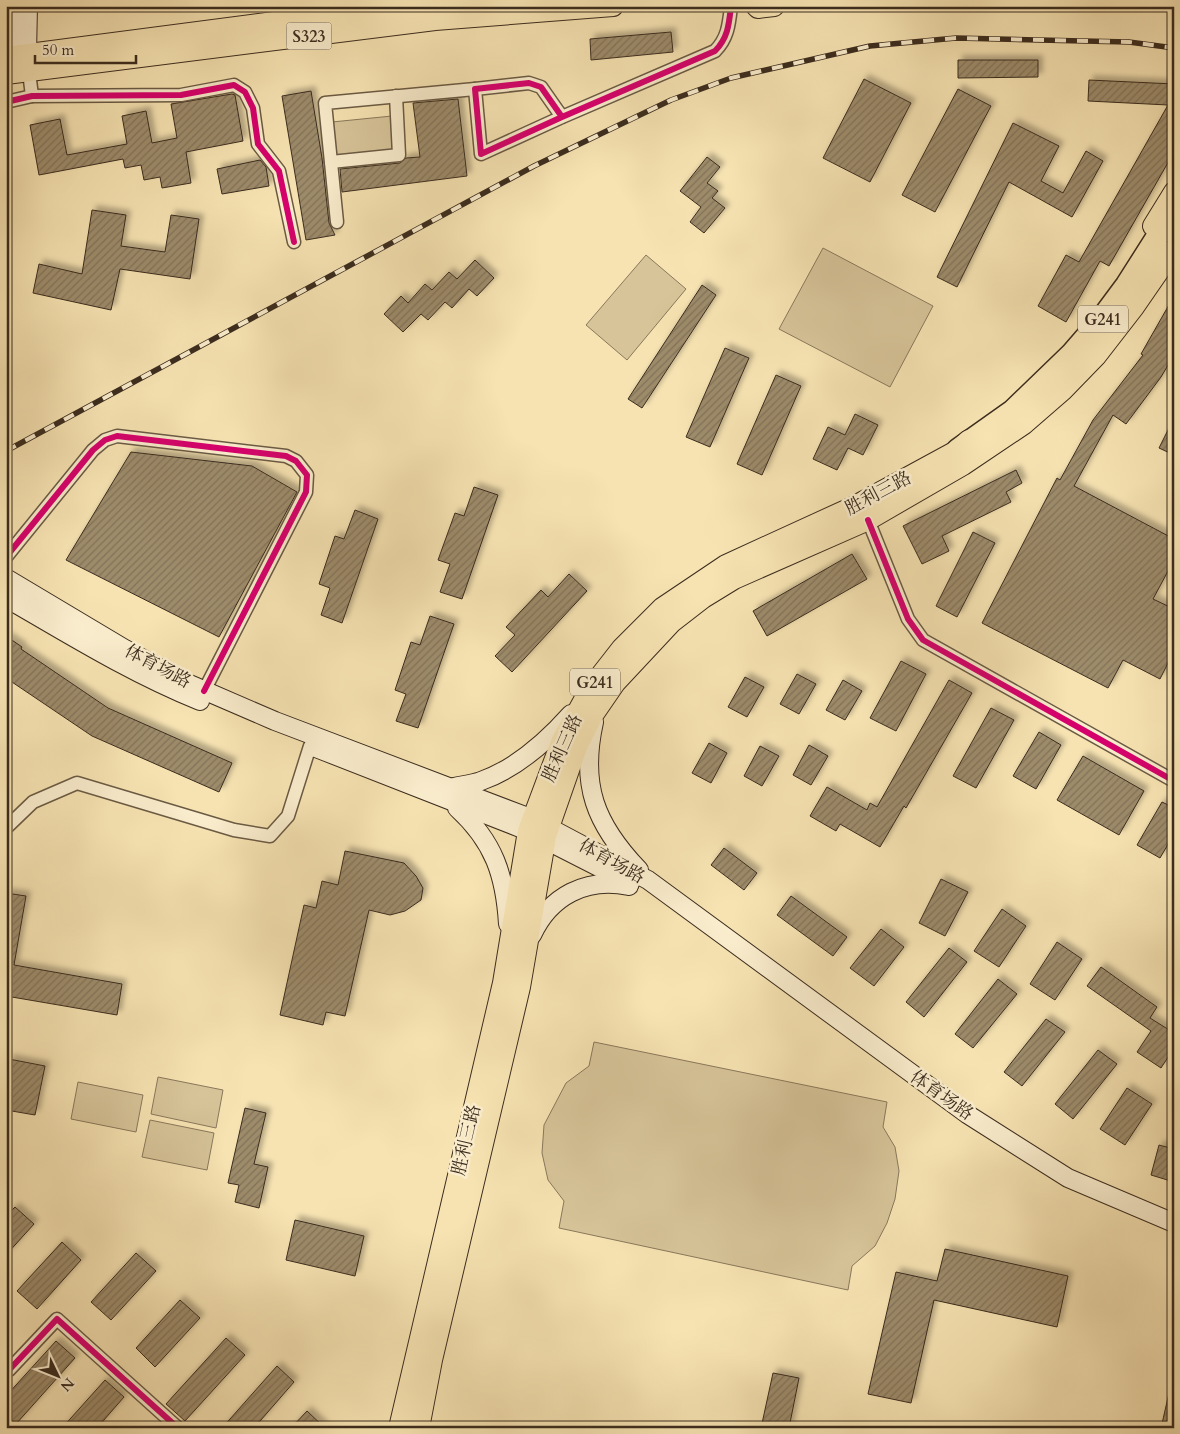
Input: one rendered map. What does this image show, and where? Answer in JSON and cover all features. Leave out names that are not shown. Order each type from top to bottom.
[{"type":"highway","name":"G241","points":[[1016,414],[1098,324],[1127,285],[1174,212]]},
{"type":"highway","name":"G241","points":[[961,457],[1016,414],[1078,360],[1105,329],[1174,231]]},
{"type":"main road","points":[[16,6],[16,63]]},
{"type":"main road","points":[[16,63],[28,6]]},
{"type":"main road","name":"S323","points":[[16,63],[335,14],[413,6]]},
{"type":"main road","name":"S323","points":[[16,63],[435,20],[613,6]]},
{"type":"main road","points":[[756,6],[758,8],[774,6]]},
{"type":"main road","name":"胜利三路","points":[[591,704],[615,683],[672,622],[702,598],[734,578],[868,520],[961,457],[1065,352],[1092,320],[1135,257],[1174,192]]},
{"type":"main road","name":"胜利三路","points":[[399,1428],[503,983],[518,945],[539,829],[577,747],[591,704],[590,689],[622,648],[662,608],[726,565],[961,457],[1024,424],[1062,391],[1096,356],[1134,307],[1174,249]]},
{"type":"main road","name":"体育场路","points":[[6,578],[125,649],[204,690],[539,829],[646,885],[967,1114],[1068,1178],[1174,1223]]},
{"type":"main road","name":"体育场路","points":[[6,598],[137,674],[310,746],[452,794]]},
{"type":"main road","points":[[518,945],[504,884],[491,849],[452,794],[481,781],[530,752],[591,704]]},
{"type":"main road","points":[[591,704],[588,761],[589,786],[597,810],[610,833],[646,885]]},
{"type":"main road","points":[[518,945],[554,903],[572,892],[589,885],[646,885]]},
{"type":"main road","name":"体育场路","points":[[646,885],[967,1124],[1067,1186],[1174,1234]]},
{"type":"main road","name":"胜利三路","points":[[419,1428],[432,1360],[520,987],[518,945]]},
{"type":"street","points":[[475,89],[481,154],[715,51],[724,43],[732,6]]},
{"type":"street","points":[[16,63],[32,96]]},
{"type":"street","points":[[337,222],[325,103],[529,83],[542,87],[562,117]]},
{"type":"street","points":[[6,102],[32,96],[181,95],[234,85],[245,92],[253,108],[258,144],[279,171],[294,242]]},
{"type":"street","points":[[331,162],[400,155],[396,96]]},
{"type":"street","points":[[6,557],[94,450],[105,440],[117,436],[286,456],[296,461],[307,475],[306,492],[204,690]]},
{"type":"street","points":[[868,520],[908,619],[923,640],[1174,781]]},
{"type":"street","points":[[6,828],[32,802],[77,783],[234,830],[270,836],[288,816],[310,746]]},
{"type":"street","points":[[6,1368],[9,1370],[57,1319],[178,1428]]},
{"type":"shaded area","points":[[392,116],[395,152],[336,158],[332,122]]},
{"type":"shaded area","points":[[823,248],[933,306],[890,387],[779,329]]},
{"type":"shaded area","points":[[646,255],[686,289],[627,360],[586,325]]},
{"type":"shaded area","points":[[594,1042],[887,1102],[883,1127],[895,1147],[899,1171],[895,1199],[887,1223],[875,1246],[852,1266],[848,1290],[559,1228],[564,1201],[548,1180],[542,1153],[544,1125],[566,1083],[589,1066]]},
{"type":"shaded area","points":[[158,1077],[223,1090],[216,1128],[151,1114]]},
{"type":"shaded area","points":[[78,1082],[143,1095],[136,1132],[71,1119]]},
{"type":"shaded area","points":[[150,1120],[214,1133],[207,1170],[142,1157]]},
{"type":"building","points":[[671,32],[673,52],[591,60],[590,39]]},
{"type":"building","points":[[958,60],[1038,60],[1038,77],[958,78]]},
{"type":"building","points":[[864,79],[911,103],[870,182],[823,158]]},
{"type":"building","points":[[1089,80],[1174,84],[1174,152],[1109,266],[1100,261],[1066,322],[1038,306],[1066,255],[1079,262],[1168,105],[1088,101]]},
{"type":"building","points":[[958,89],[991,106],[935,212],[902,195]]},
{"type":"building","points":[[311,91],[322,158],[329,223],[335,235],[306,240],[282,96]]},
{"type":"building","points":[[235,95],[243,141],[186,152],[191,183],[162,188],[160,177],[144,180],[141,165],[125,168],[123,159],[39,175],[30,125],[60,119],[67,155],[127,144],[122,116],[146,111],[152,143],[177,138],[171,104]]},
{"type":"building","points":[[458,99],[467,176],[342,192],[340,169],[400,163],[406,158],[420,157],[413,103]]},
{"type":"building","points":[[1013,123],[1059,146],[1041,181],[1063,193],[1086,151],[1103,161],[1072,217],[1009,182],[957,287],[937,277]]},
{"type":"building","points":[[707,157],[720,167],[707,183],[718,191],[712,198],[725,208],[704,233],[690,222],[701,207],[680,191]]},
{"type":"building","points":[[260,160],[266,167],[269,186],[222,194],[217,169]]},
{"type":"building","points":[[92,210],[126,215],[121,246],[165,252],[171,215],[199,219],[190,279],[120,269],[111,310],[33,293],[39,264],[82,274]]},
{"type":"building","points":[[475,260],[494,278],[477,296],[469,289],[452,308],[445,302],[428,320],[421,314],[403,332],[384,314],[401,296],[408,303],[425,284],[432,290],[449,272],[457,279]]},
{"type":"building","points":[[702,285],[716,295],[642,408],[628,399]]},
{"type":"building","points":[[1174,296],[1174,355],[1161,377],[1126,424],[1113,415],[1074,486],[1174,539],[1174,560],[1153,599],[1174,609],[1174,651],[1160,679],[1123,660],[1108,688],[982,623],[1057,478],[1060,480],[1093,420],[1143,355],[1141,354]]},
{"type":"building","points":[[725,348],[749,358],[710,447],[686,437]]},
{"type":"building","points":[[776,375],[801,386],[762,475],[737,464]]},
{"type":"building","points":[[855,414],[878,425],[863,455],[848,448],[837,470],[813,459],[828,427],[845,435]]},
{"type":"building","points":[[1174,418],[1174,455],[1159,448]]},
{"type":"building","points":[[131,452],[252,466],[297,492],[219,637],[66,560]]},
{"type":"building","points":[[1016,470],[1022,483],[1006,492],[1011,502],[942,536],[949,551],[922,564],[903,526]]},
{"type":"building","points":[[474,487],[498,495],[462,599],[440,592],[450,564],[438,560],[455,513],[464,516]]},
{"type":"building","points":[[355,510],[378,519],[342,623],[321,615],[330,588],[319,584],[335,536],[344,539]]},
{"type":"building","points":[[973,532],[995,543],[957,617],[936,606]]},
{"type":"building","points":[[852,554],[867,579],[767,636],[753,611]]},
{"type":"building","points":[[569,574],[587,591],[512,672],[495,656],[515,635],[506,627],[541,590],[548,597]]},
{"type":"building","points":[[430,616],[454,624],[418,728],[396,721],[406,694],[395,690],[411,642],[420,645]]},
{"type":"building","points":[[6,636],[22,647],[21,649],[108,708],[232,763],[219,792],[92,736],[6,678]]},
{"type":"building","points":[[901,661],[926,674],[896,731],[870,718]]},
{"type":"building","points":[[797,674],[816,684],[799,714],[780,704]]},
{"type":"building","points":[[745,677],[764,687],[747,717],[728,707]]},
{"type":"building","points":[[843,680],[862,691],[845,720],[826,710]]},
{"type":"building","points":[[949,680],[972,693],[906,808],[904,806],[880,847],[840,824],[836,831],[810,816],[827,787],[867,810],[870,803],[877,807]]},
{"type":"building","points":[[991,708],[1014,720],[976,788],[953,776]]},
{"type":"building","points":[[1039,732],[1061,745],[1036,789],[1013,776]]},
{"type":"building","points":[[709,743],[727,753],[711,783],[692,773]]},
{"type":"building","points":[[809,745],[828,756],[811,785],[793,775]]},
{"type":"building","points":[[760,746],[779,756],[762,786],[744,776]]},
{"type":"building","points":[[1083,756],[1144,791],[1119,835],[1057,800]]},
{"type":"building","points":[[1162,802],[1174,808],[1174,834],[1160,858],[1137,845]]},
{"type":"building","points":[[724,848],[757,873],[744,890],[711,865]]},
{"type":"building","points":[[345,851],[404,863],[416,876],[423,888],[421,900],[405,911],[390,915],[369,910],[345,1016],[326,1012],[323,1025],[280,1015],[304,905],[316,908],[322,881],[338,885]]},
{"type":"building","points":[[941,879],[968,892],[945,936],[919,923]]},
{"type":"building","points":[[6,893],[26,896],[14,965],[122,984],[117,1015],[6,996]]},
{"type":"building","points":[[791,896],[847,937],[833,956],[777,915]]},
{"type":"building","points":[[1002,909],[1026,926],[999,967],[974,951]]},
{"type":"building","points":[[881,929],[904,947],[874,986],[850,968]]},
{"type":"building","points":[[1057,942],[1082,959],[1055,1000],[1030,984]]},
{"type":"building","points":[[949,948],[967,962],[924,1017],[906,1002]]},
{"type":"building","points":[[1101,967],[1157,1007],[1150,1018],[1174,1033],[1174,1048],[1161,1068],[1137,1052],[1151,1031],[1087,986]]},
{"type":"building","points":[[998,979],[1017,994],[973,1048],[955,1034]]},
{"type":"building","points":[[1046,1019],[1065,1032],[1022,1086],[1004,1072]]},
{"type":"building","points":[[1098,1050],[1117,1064],[1073,1119],[1055,1104]]},
{"type":"building","points":[[9,1059],[45,1066],[35,1115],[6,1110],[6,1074]]},
{"type":"building","points":[[1127,1088],[1152,1104],[1125,1145],[1100,1129]]},
{"type":"building","points":[[245,1108],[266,1113],[254,1164],[268,1167],[259,1208],[235,1202],[239,1185],[228,1183]]},
{"type":"building","points":[[1159,1145],[1174,1149],[1174,1182],[1151,1175]]},
{"type":"building","points":[[15,1207],[34,1224],[6,1255],[6,1216]]},
{"type":"building","points":[[295,1220],[364,1236],[355,1276],[286,1260]]},
{"type":"building","points":[[62,1242],[81,1260],[37,1309],[17,1291]]},
{"type":"building","points":[[945,1249],[1068,1276],[1057,1327],[934,1300],[911,1403],[868,1394],[896,1272],[937,1281]]},
{"type":"building","points":[[136,1253],[156,1271],[111,1320],[91,1302]]},
{"type":"building","points":[[180,1300],[200,1318],[155,1367],[136,1348]]},
{"type":"building","points":[[226,1338],[245,1355],[185,1421],[166,1404]]},
{"type":"building","points":[[56,1341],[75,1358],[16,1424],[6,1416],[6,1396]]},
{"type":"building","points":[[277,1366],[294,1382],[254,1428],[222,1428]]},
{"type":"building","points":[[773,1373],[799,1378],[789,1428],[761,1428]]},
{"type":"building","points":[[105,1380],[124,1397],[97,1428],[62,1428]]},
{"type":"building","points":[[1169,1393],[1174,1393],[1174,1428],[1161,1428]]},
{"type":"building","points":[[307,1411],[325,1428],[291,1428]]},
{"type":"railway","points":[[6,451],[534,166],[671,100],[731,78],[870,46],[956,38],[1129,42],[1174,48]]},
{"type":"cycle path","points":[[562,117],[541,87],[529,83],[475,89],[481,154],[715,51],[725,36],[731,6]]},
{"type":"cycle path","points":[[6,102],[32,96],[181,95],[234,85],[245,92],[253,108],[258,144],[279,171],[294,242]]},
{"type":"cycle path","points":[[6,557],[93,450],[105,440],[117,436],[286,456],[296,461],[307,475],[306,492],[204,691]]},
{"type":"cycle path","points":[[868,520],[908,619],[923,640],[1174,781]]},
{"type":"cycle path","points":[[6,1368],[9,1370],[57,1319],[178,1428]]}]
